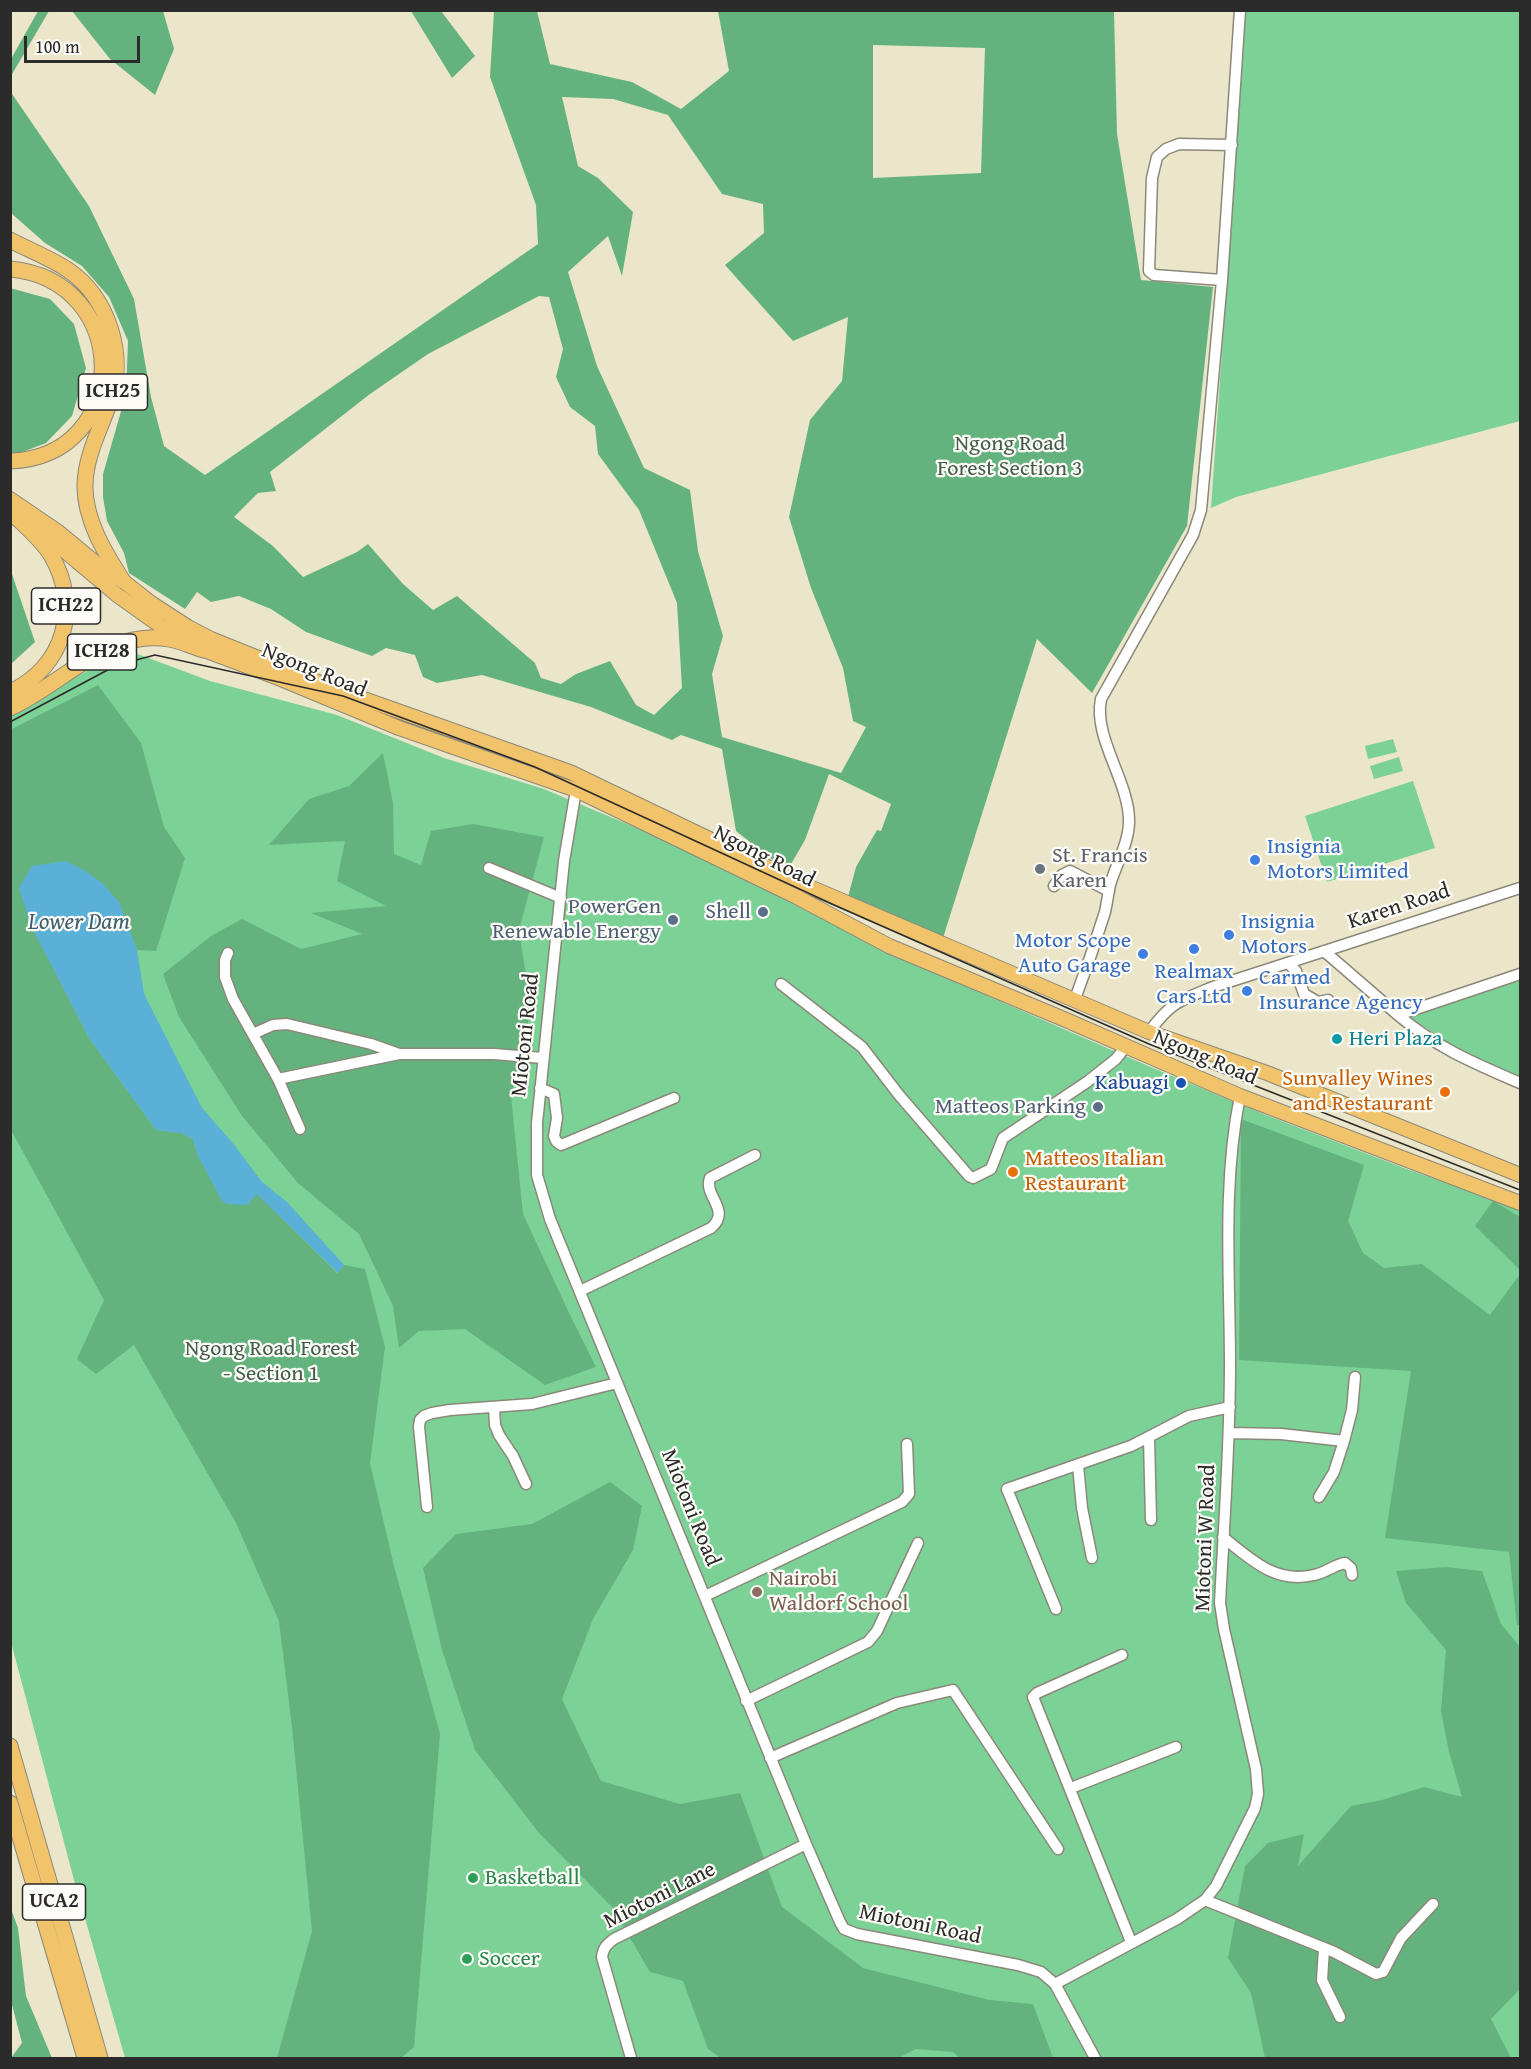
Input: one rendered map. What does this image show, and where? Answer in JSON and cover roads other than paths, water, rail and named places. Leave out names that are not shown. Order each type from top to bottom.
[{"type":"highway","name":"ICH25","points":[[10,240],[68,270],[89,292],[108,320],[115,357],[114,388],[92,447],[86,469],[85,486],[87,507],[94,528],[123,581]]},
{"type":"highway","points":[[10,269],[37,273],[52,279],[75,296],[92,322],[101,345],[102,357],[98,396],[93,413],[67,444],[49,454],[10,461]]},
{"type":"highway","name":"ICH22","points":[[10,692],[30,681],[47,665],[56,651],[64,629],[66,610],[64,588],[59,571],[50,554],[12,514]]},
{"type":"highway","name":"ICH28","points":[[10,708],[93,657],[127,641],[146,638],[168,639],[204,651]]},
{"type":"highway","name":"UCA2","points":[[10,1746],[100,2058]]},
{"type":"highway","name":"UCA2","points":[[10,1803],[85,2058]]},
{"type":"main road","name":"Ngong Road","points":[[10,499],[57,531],[98,565],[151,603],[188,627],[230,647],[363,699],[570,772],[805,885],[950,948],[1149,1032],[1267,1073],[1521,1175]]},
{"type":"main road","name":"Ngong Road","points":[[12,514],[48,537],[117,595],[162,627],[204,651],[281,679],[399,728],[576,790],[714,855],[890,946],[1240,1096],[1521,1203]]},
{"type":"main road","points":[[945,969],[941,962],[942,957],[944,952],[950,948]]},
{"type":"street","points":[[1075,999],[1105,911],[1130,820],[1099,710],[1104,692],[1193,535],[1199,520],[1206,470],[1232,145],[1240,10]]},
{"type":"street","points":[[1221,280],[1154,275],[1149,271],[1152,178],[1157,157],[1173,146],[1232,145]]},
{"type":"street","name":"Miotoni Road","points":[[576,790],[564,861],[540,1088],[537,1175],[550,1219],[746,1701],[840,1922],[850,1932],[1018,1965],[1041,1972],[1055,1984]]},
{"type":"street","points":[[489,868],[561,898]]},
{"type":"street","points":[[1054,886],[1062,875],[1070,871],[1109,891]]},
{"type":"street","name":"Karen Road","points":[[1149,1032],[1166,1010],[1179,1001],[1213,987],[1521,888]]},
{"type":"street","points":[[1324,951],[1398,1015],[1437,1044],[1458,1056],[1521,1083]]},
{"type":"street","points":[[228,953],[225,960],[225,977],[233,999],[278,1079],[300,1129]]},
{"type":"street","points":[[1289,964],[1296,971],[1301,990],[1308,997],[1318,1002],[1328,1000]]},
{"type":"street","points":[[1398,1015],[1521,974]]},
{"type":"street","points":[[781,984],[862,1047],[904,1102],[973,1178],[991,1169],[1003,1138],[1086,1082],[1116,1059],[1126,1046]]},
{"type":"street","points":[[254,1034],[273,1025],[287,1024],[371,1044],[399,1054]]},
{"type":"street","points":[[278,1079],[399,1054],[494,1054],[543,1058]]},
{"type":"street","points":[[540,1088],[554,1094],[557,1118],[554,1136],[557,1144],[561,1146],[674,1098]]},
{"type":"street","name":"Miotoni W Road","points":[[1055,1984],[1176,1919],[1205,1900],[1231,1859],[1255,1808],[1258,1794],[1256,1769],[1221,1614],[1230,1407],[1228,1223],[1234,1129],[1240,1096]]},
{"type":"street","points":[[580,1291],[711,1228],[717,1223],[720,1213],[708,1184],[711,1178],[755,1155]]},
{"type":"street","points":[[1319,1497],[1334,1472],[1344,1441],[1350,1418],[1355,1377]]},
{"type":"street","points":[[427,1507],[420,1420],[432,1413],[550,1400],[617,1383]]},
{"type":"street","points":[[494,1407],[495,1425],[499,1435],[513,1456],[526,1484]]},
{"type":"street","points":[[1056,1609],[1007,1489],[1149,1438],[1174,1422],[1189,1416],[1230,1407]]},
{"type":"street","points":[[1229,1433],[1281,1434],[1344,1441]]},
{"type":"street","points":[[1149,1438],[1151,1520]]},
{"type":"street","points":[[705,1596],[902,1502],[909,1494],[907,1444]]},
{"type":"street","points":[[1078,1465],[1082,1508],[1092,1558]]},
{"type":"street","points":[[1223,1537],[1252,1561],[1279,1576],[1288,1578],[1311,1576],[1345,1563],[1351,1568],[1352,1575]]},
{"type":"street","points":[[746,1701],[868,1642],[877,1631],[918,1543]]},
{"type":"street","points":[[1122,1655],[1037,1693],[1033,1697],[1131,1942]]},
{"type":"street","points":[[770,1758],[897,1703],[953,1690],[1058,1849]]},
{"type":"street","points":[[1071,1788],[1176,1747]]},
{"type":"street","name":"Miotoni Lane","points":[[631,2058],[602,1957],[607,1944],[614,1938],[806,1844]]},
{"type":"street","points":[[1205,1900],[1324,1948],[1376,1974],[1380,1974],[1387,1967],[1401,1938],[1433,1904]]},
{"type":"street","points":[[1324,1948],[1322,1980],[1340,2017]]},
{"type":"street","points":[[1055,1984],[1095,2058]]},
{"type":"water","name":"Lower Dam","points":[[65,861],[84,870],[102,883],[119,902],[137,950],[144,994],[202,1108],[262,1182],[287,1202],[344,1265],[338,1273],[257,1194],[247,1205],[228,1204],[222,1201],[198,1156],[193,1139],[181,1133],[156,1130],[89,1038],[31,926],[19,888],[32,866]]},
{"type":"tram line","points":[[10,722],[117,665],[155,655],[343,696],[535,767],[832,904],[1149,1044],[1520,1190]]},
{"type":"place","name":"Insignia Motors Limited","points":[[1255,860]]},
{"type":"place","name":"St. Francis Karen","points":[[1040,869]]},
{"type":"place","name":"Shell","points":[[763,912]]},
{"type":"place","name":"PowerGen Renewable Energy","points":[[673,920]]},
{"type":"place","name":"Insignia Motors","points":[[1229,935]]},
{"type":"place","name":"Realmax Cars Ltd","points":[[1194,949]]},
{"type":"place","name":"Motor Scope Auto Garage","points":[[1143,954]]},
{"type":"place","name":"Carmed Insurance Agency","points":[[1247,991]]},
{"type":"place","name":"Heri Plaza","points":[[1337,1039]]},
{"type":"place","name":"Kabuagi","points":[[1181,1083]]},
{"type":"place","name":"Sunvalley Wines and Restaurant","points":[[1445,1092]]},
{"type":"place","name":"Matteos Parking","points":[[1098,1107]]},
{"type":"place","name":"Matteos Italian Restaurant","points":[[1013,1172]]},
{"type":"place","name":"Nairobi Waldorf School","points":[[757,1592]]},
{"type":"place","name":"Basketball","points":[[473,1878]]},
{"type":"place","name":"Soccer","points":[[467,1959]]},
{"type":"park label","name":"Ngong Road Forest Section 3","points":[[1010,456]]},
{"type":"park label","name":"Ngong Road Forest - Section 1","points":[[271,1362]]}]
